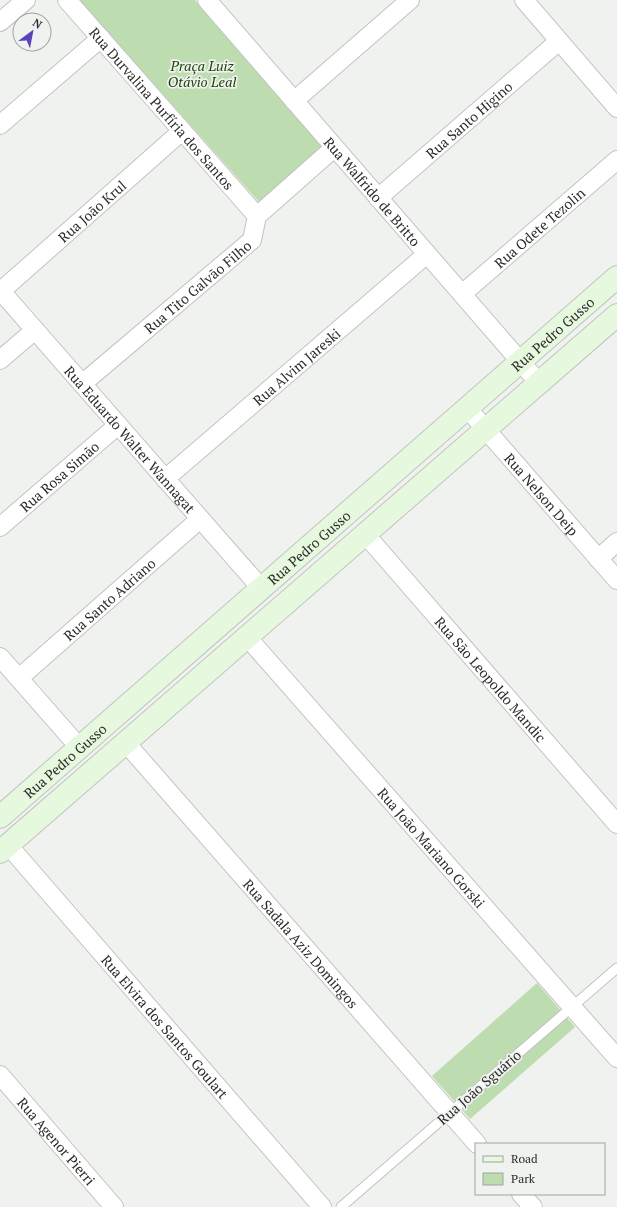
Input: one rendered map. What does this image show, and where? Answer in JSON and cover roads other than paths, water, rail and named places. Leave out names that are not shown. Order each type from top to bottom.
[{"type":"main road","name":"Rua Pedro Gusso","points":[[0,817],[617,277]]},
{"type":"main road","name":"Rua Pedro Gusso","points":[[4,849],[617,315]]},
{"type":"street","points":[[0,22],[26,0]]},
{"type":"street","name":"Rua Durvalina Purfíria dos Santos","points":[[67,0],[257,216]]},
{"type":"street","points":[[294,101],[410,0]]},
{"type":"street","points":[[524,0],[559,41],[614,97]]},
{"type":"street","name":"Rua Walfrido de Britto","points":[[213,2],[334,148],[538,383]]},
{"type":"street","points":[[0,125],[101,38]]},
{"type":"street","name":"Rua Santo Higino","points":[[378,198],[559,41]]},
{"type":"street","name":"Rua João Krul","points":[[0,290],[182,131]]},
{"type":"street","points":[[257,216],[334,148]]},
{"type":"street","name":"Rua Odete Tezolin","points":[[462,294],[617,160]]},
{"type":"street","name":"Rua Tito Galvão Filho","points":[[82,384],[252,240],[257,216]]},
{"type":"street","name":"Rua Alvim Jareski","points":[[165,478],[427,254]]},
{"type":"street","name":"Rua Eduardo Walter Wannagat","points":[[0,290],[261,588]]},
{"type":"street","points":[[0,360],[35,330]]},
{"type":"street","name":"Rua Nelson Deip","points":[[467,408],[617,580]]},
{"type":"street","name":"Rua Rosa Simão","points":[[0,527],[118,425]]},
{"type":"street","name":"Rua Santo Adriano","points":[[19,678],[200,519]]},
{"type":"street","name":"Rua São Leopoldo Mandic","points":[[365,534],[617,824]]},
{"type":"street","points":[[598,559],[617,542]]},
{"type":"street","name":"Rua João Mariano Gorski","points":[[247,638],[617,1058]]},
{"type":"street","points":[[0,657],[79,747]]},
{"type":"street","name":"Rua Sadala Aziz Domingos","points":[[126,743],[476,1143]]},
{"type":"street","name":"Rua Elvira dos Santos Goulart","points":[[4,849],[322,1207]]},
{"type":"street","name":"Rua Agenor Pierri","points":[[1,1078],[106,1204]]},
{"type":"street","points":[[522,1195],[533,1207]]},
{"type":"lane","name":"Rua João Sguário","points":[[341,1207],[617,968]]},
{"type":"park label","name":"Praça Luiz Otávio Leal","points":[[202,74]]}]
